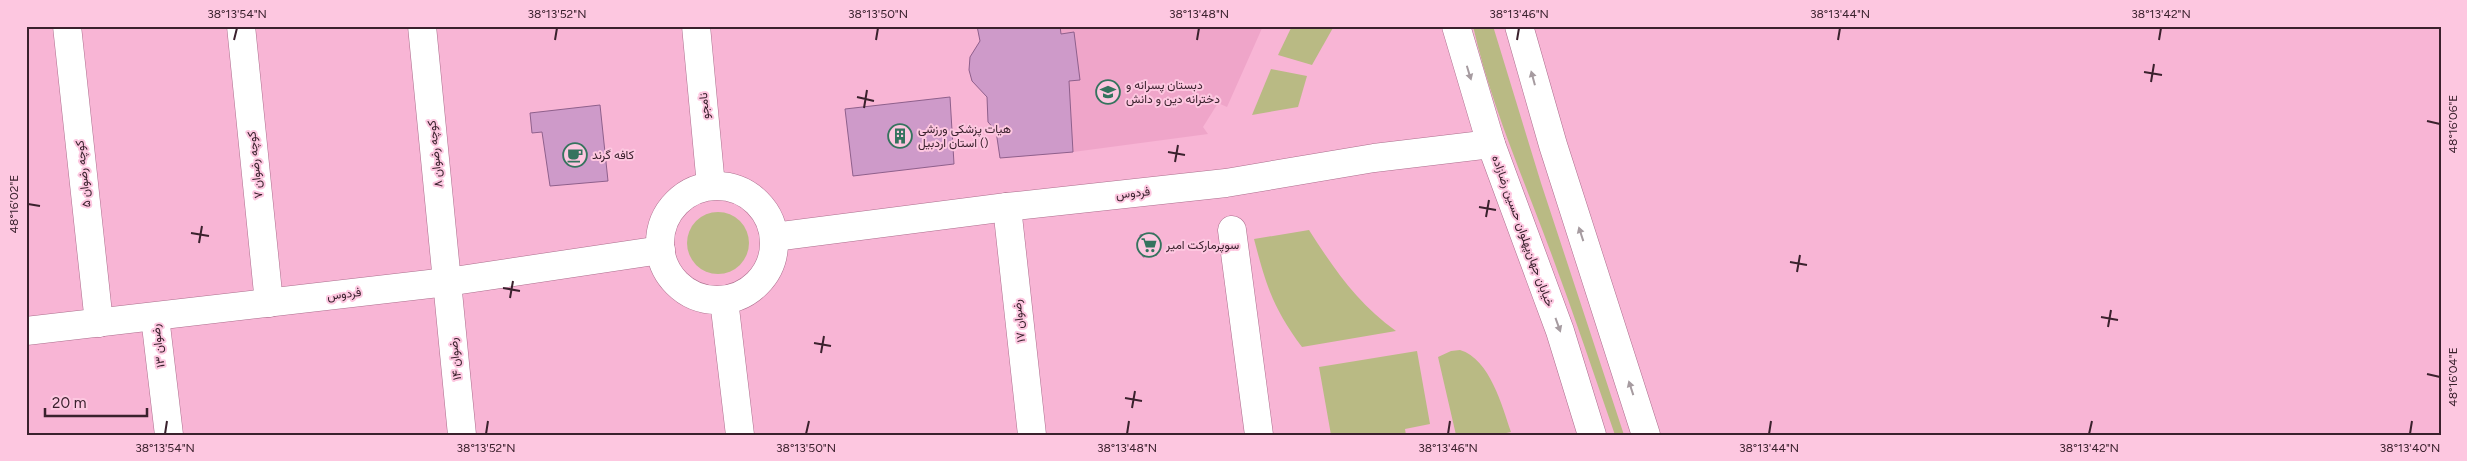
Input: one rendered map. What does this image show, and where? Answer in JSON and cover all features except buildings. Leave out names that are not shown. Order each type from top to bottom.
[{"type":"street","name":"کوچه رضوان ۵","points":[[67,26],[100,323]]},
{"type":"street","name":"کوچه رضوان ۷","points":[[241,26],[269,303]]},
{"type":"street","name":"کوچه رضوان ۸","points":[[422,26],[447,282]]},
{"type":"street","name":"نامجو","points":[[696,26],[711,186]]},
{"type":"street","name":"خیابان جهان‌پهلوان حسین رضا‌زاده","points":[[1456,26],[1490,144],[1560,331],[1592,435]]},
{"type":"street","points":[[1519,26],[1553,145],[1646,435]]},
{"type":"street","name":"فردوس","points":[[774,237],[1007,207],[1226,184],[1374,158],[1490,144]]},
{"type":"street","points":[[711,186],[728,187],[745,193],[760,204],[769,219],[774,237],[773,254],[770,263],[756,285],[740,295],[724,300],[706,299],[682,287],[666,267],[661,250],[662,232],[668,215],[679,201],[694,191],[711,186]]},
{"type":"street","name":"رضوان ۱۷","points":[[1007,207],[1032,435]]},
{"type":"street","points":[[1232,230],[1259,435]]},
{"type":"street","name":"فردوس","points":[[26,331],[447,282],[661,250]]},
{"type":"street","name":"رضوان ۱۴","points":[[447,282],[462,435]]},
{"type":"street","points":[[724,300],[740,435]]},
{"type":"street","name":"رضوان ۱۳","points":[[155,316],[169,435]]},
{"type":"shaded area","name":"دبستان پسرانه و دخترانه دین و دانش","points":[[977,26],[1263,26],[1227,107],[1218,103],[1203,127],[1208,134],[1073,152],[1000,158],[996,131],[988,122],[987,97],[972,81],[969,70],[970,57],[980,41]]},
{"type":"green space","points":[[1292,26],[1334,26],[1312,65],[1278,55]]},
{"type":"green space","points":[[1473,26],[1493,26],[1541,183],[1624,435],[1615,435],[1566,292],[1497,109]]},
{"type":"green space","points":[[1271,69],[1307,76],[1298,107],[1252,115]]},
{"type":"green space","points":[[718,212],[730,214],[740,221],[747,231],[749,243],[747,255],[740,265],[730,272],[718,274],[706,272],[696,265],[689,255],[687,243],[689,231],[696,221],[706,214]]},
{"type":"green space","points":[[1309,230],[1358,297],[1382,321],[1396,331],[1302,347],[1277,308],[1262,270],[1254,239]]},
{"type":"green space","points":[[1460,350],[1470,355],[1487,373],[1499,397],[1511,432],[1497,435],[1456,435],[1438,357],[1451,351]]},
{"type":"green space","points":[[1417,351],[1430,424],[1405,429],[1406,435],[1331,435],[1319,367]]},
{"type":"place","name":"دبستان پسرانه و دخترانه دین و دانش","points":[[1108,92]]},
{"type":"place","name":"هیات پزشکی ورزشی استان اردبیل ()","points":[[900,136]]},
{"type":"place","name":"کافه گرند","points":[[575,155]]},
{"type":"place","name":"سوپرمارکت امیر","points":[[1149,245]]}]
